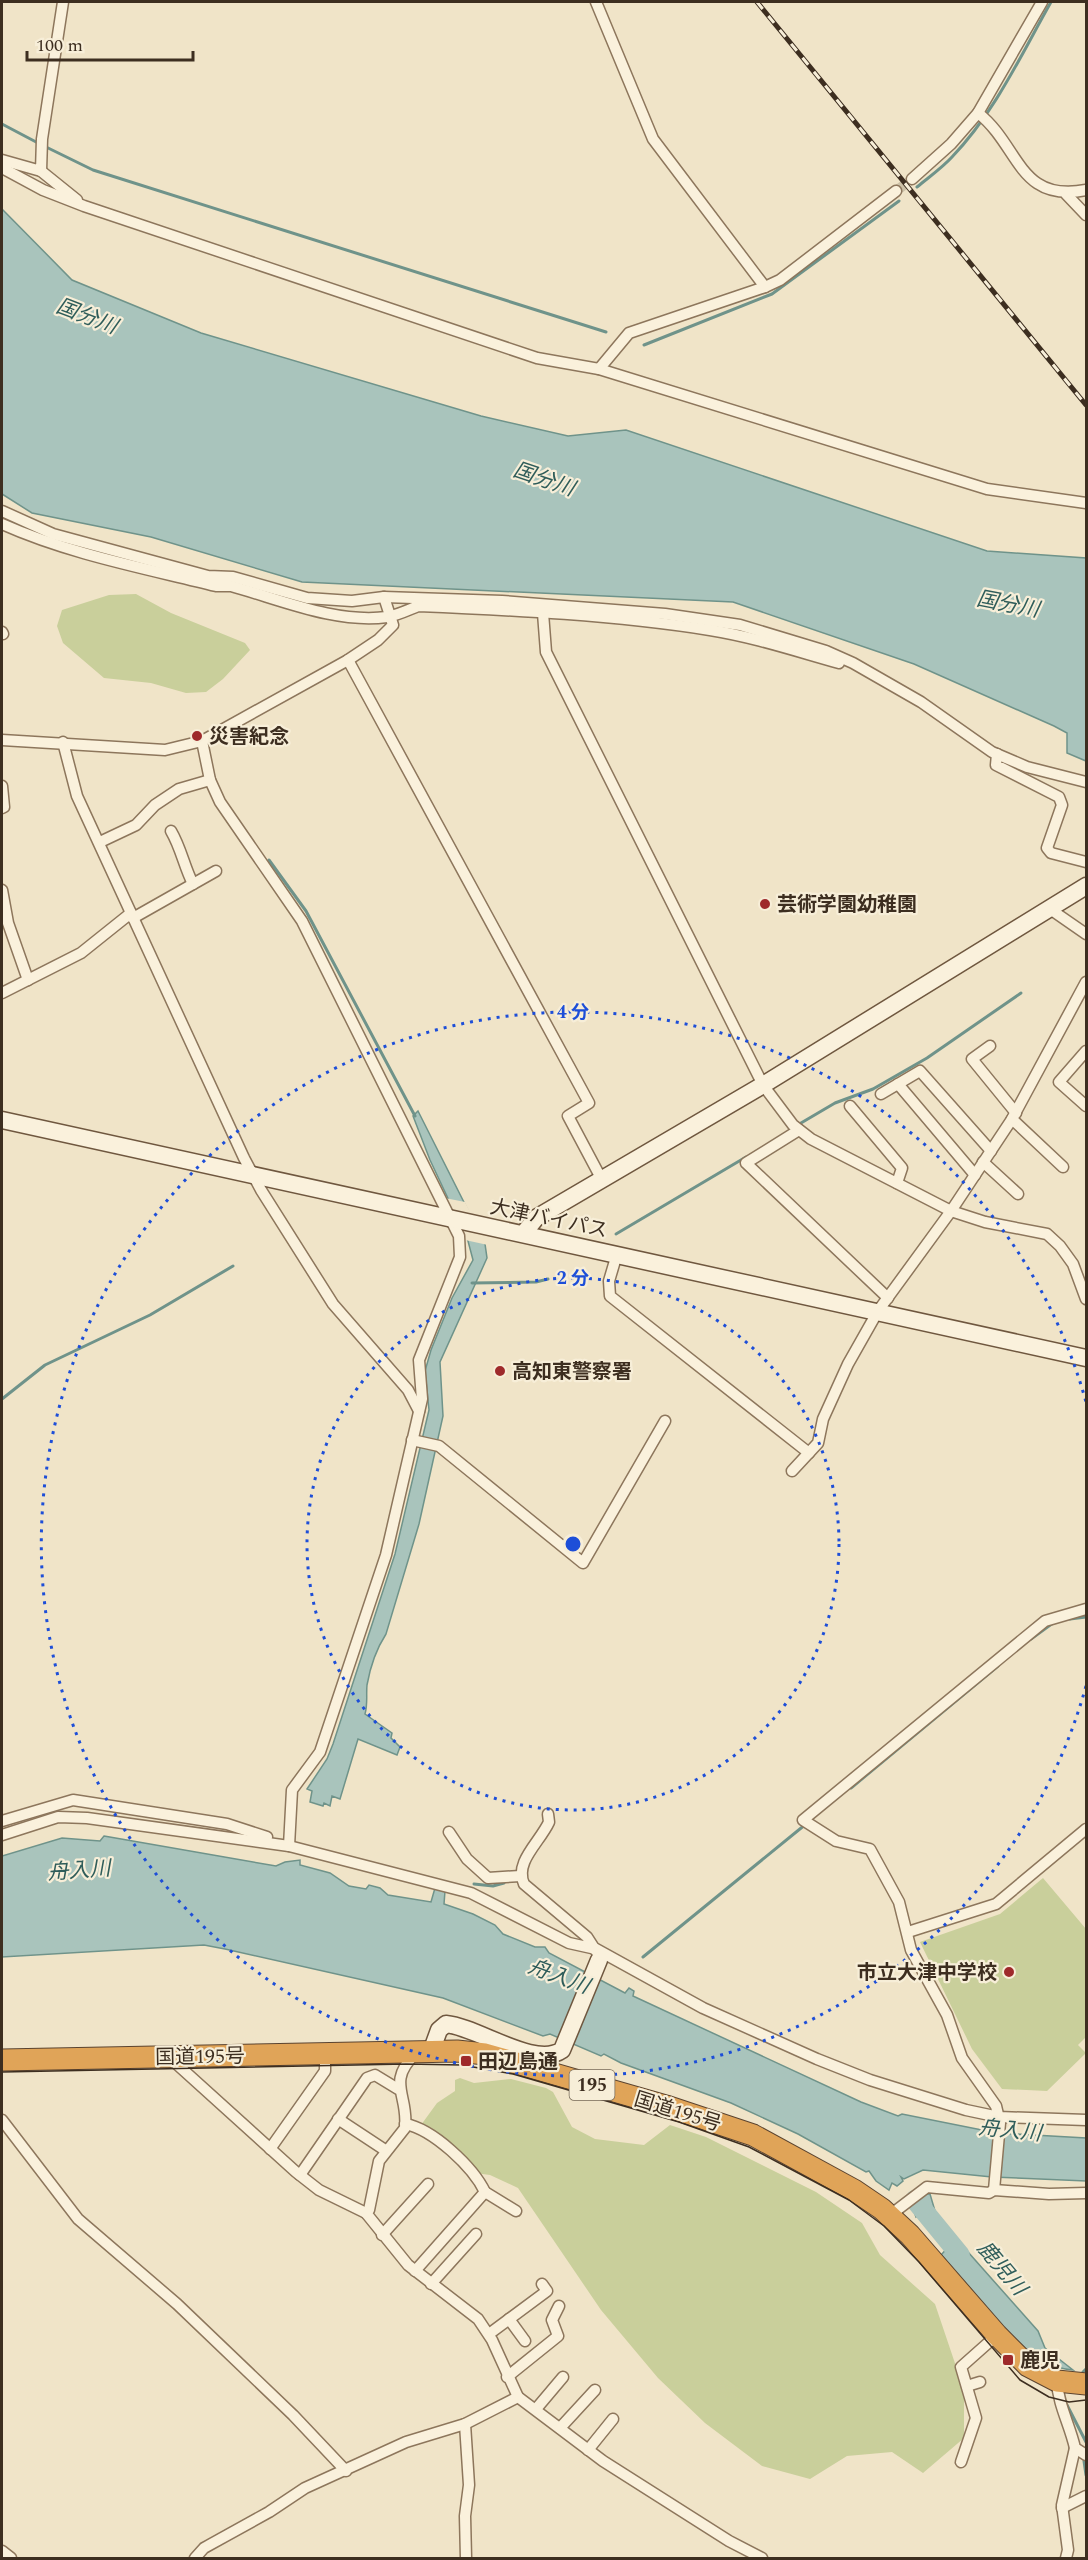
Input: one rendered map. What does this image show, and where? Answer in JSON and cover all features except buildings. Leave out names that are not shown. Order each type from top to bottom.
[{"type":"highway","name":"国道195号","points":[[2,2060],[325,2053],[485,2054],[666,2106],[753,2135],[854,2190],[890,2216],[910,2235],[996,2334],[1028,2366],[1057,2381],[1086,2384]]},
{"type":"main road","points":[[524,1233],[536,1218],[763,1085],[1086,886]]},
{"type":"main road","name":"大津バイパス","points":[[2,1120],[617,1254],[883,1305],[1086,1358]]},
{"type":"main road","points":[[424,2052],[446,2024],[538,2056],[552,2055],[562,2050],[597,1954]]},
{"type":"street","points":[[41,165],[42,139],[63,2]]},
{"type":"street","points":[[596,2],[653,139],[765,287]]},
{"type":"street","points":[[912,179],[982,117],[1042,2]]},
{"type":"street","points":[[982,117],[1027,176],[1040,184],[1066,194],[1086,215]]},
{"type":"street","points":[[2,160],[41,165],[84,206]]},
{"type":"street","points":[[2,168],[43,190],[84,206],[537,358],[599,369],[987,489],[1086,502]]},
{"type":"street","points":[[1066,194],[1086,190]]},
{"type":"street","points":[[599,369],[629,333],[765,287],[800,266],[896,191]]},
{"type":"street","points":[[2,511],[53,534],[208,576],[233,577],[307,598],[352,601],[384,597],[502,601],[597,607],[740,625],[826,651],[870,672],[921,702],[997,754],[1026,767],[1086,782]]},
{"type":"street","points":[[2,524],[24,534],[89,554],[216,586],[231,586],[324,612],[370,618],[390,616],[418,606],[543,614],[710,630],[760,640],[870,672]]},
{"type":"street","points":[[2,740],[165,750],[202,741],[348,660],[378,640],[393,625],[384,597]]},
{"type":"street","points":[[543,614],[546,652],[763,1085],[799,1130],[811,1139],[951,1211],[985,1222],[1047,1234],[1060,1246],[1073,1264],[1086,1299]]},
{"type":"street","points":[[348,660],[589,1103],[568,1116],[602,1180]]},
{"type":"street","points":[[202,741],[210,780],[220,802],[302,921],[459,1236],[460,1257],[419,1360],[422,1399],[416,1441],[386,1555],[320,1752],[292,1790],[290,1846]]},
{"type":"street","points":[[63,742],[77,796],[253,1175],[333,1304],[408,1390],[419,1411]]},
{"type":"street","points":[[997,754],[996,765],[1059,797],[1062,805],[1047,848],[1051,853],[1086,862]]},
{"type":"street","points":[[100,842],[136,825],[155,806],[179,789],[210,780]]},
{"type":"street","points":[[2,786],[4,807],[2,808]]},
{"type":"street","points":[[171,831],[178,843],[182,862],[193,884]]},
{"type":"street","points":[[2,993],[81,953],[132,916],[216,871]]},
{"type":"street","points":[[2,891],[8,922],[28,980]]},
{"type":"street","points":[[1050,909],[1086,934]]},
{"type":"street","points":[[792,1471],[818,1443],[824,1419],[848,1364],[883,1305],[951,1211],[1014,1116],[1086,982]]},
{"type":"street","points":[[990,1046],[972,1059],[1014,1116],[1063,1167]]},
{"type":"street","points":[[1086,1051],[1059,1082],[1086,1106]]},
{"type":"street","points":[[881,1094],[920,1071],[991,1151]]},
{"type":"street","points":[[898,1084],[975,1175]]},
{"type":"street","points":[[850,1106],[902,1168],[897,1183]]},
{"type":"street","points":[[799,1130],[746,1163],[883,1305]]},
{"type":"street","points":[[984,1162],[1018,1194]]},
{"type":"street","points":[[617,1254],[609,1281],[610,1296],[809,1453]]},
{"type":"street","points":[[416,1441],[439,1446],[583,1563],[665,1421]]},
{"type":"street","points":[[890,2216],[927,2187],[989,2193],[994,2188],[1000,2120],[996,2106],[962,2058],[947,2015],[912,1950],[899,1902],[870,1849],[836,1841],[803,1820],[1045,1621],[1086,1609]]},
{"type":"street","points":[[2,1821],[73,1800],[227,1824],[290,1846],[471,1893],[703,2008],[817,2060],[1000,2120],[1086,2120]]},
{"type":"street","points":[[548,1814],[549,1822],[523,1862],[520,1876],[524,1884],[587,1937],[597,1954]]},
{"type":"street","points":[[2,1835],[58,1817],[87,1818],[290,1846]]},
{"type":"street","points":[[908,1932],[996,1904],[1086,1829]]},
{"type":"street","points":[[450,1832],[467,1859],[488,1878],[520,1876]]},
{"type":"street","points":[[398,2089],[401,2072],[424,2052]]},
{"type":"street","points":[[270,2149],[325,2071],[325,2053]]},
{"type":"street","points":[[300,2175],[371,2075],[369,2053]]},
{"type":"street","points":[[168,2057],[319,2190],[366,2213],[382,2235],[415,2271],[474,2315],[489,2334],[518,2397],[588,2450],[682,2512],[762,2559]]},
{"type":"street","points":[[366,2213],[369,2210],[376,2168],[386,2150],[402,2132],[405,2124],[404,2101],[398,2089],[371,2075]]},
{"type":"street","points":[[338,2119],[386,2150]]},
{"type":"street","points":[[2,2120],[78,2219],[177,2304],[292,2415],[346,2471]]},
{"type":"street","points":[[405,2124],[432,2136],[459,2158],[485,2192],[516,2211]]},
{"type":"street","points":[[382,2235],[428,2184]]},
{"type":"street","points":[[994,2188],[1049,2194],[1086,2193]]},
{"type":"street","points":[[415,2271],[485,2192]]},
{"type":"street","points":[[431,2284],[476,2234]]},
{"type":"street","points":[[489,2334],[547,2291],[542,2284]]},
{"type":"street","points":[[507,2377],[558,2336],[552,2320],[559,2306]]},
{"type":"street","points":[[509,2319],[525,2341]]},
{"type":"street","points":[[961,2462],[976,2418],[962,2367],[996,2334]]},
{"type":"street","points":[[536,2409],[563,2376]]},
{"type":"street","points":[[1057,2381],[1059,2399],[1068,2419],[1075,2448],[1062,2508],[1068,2550],[1066,2559]]},
{"type":"street","points":[[967,2386],[980,2382]]},
{"type":"street","points":[[560,2428],[595,2390]]},
{"type":"street","points":[[195,2559],[204,2548],[269,2512],[305,2488],[406,2442],[465,2424],[518,2397]]},
{"type":"street","points":[[588,2450],[613,2419]]},
{"type":"street","points":[[465,2424],[469,2485],[465,2516],[466,2559]]},
{"type":"street","points":[[1075,2448],[1086,2455]]},
{"type":"street","points":[[1062,2508],[1086,2496]]},
{"type":"street","points":[[2,2551],[11,2559]]},
{"type":"green space","points":[[136,594],[171,613],[245,643],[250,650],[223,679],[206,692],[186,693],[151,683],[104,678],[63,643],[57,626],[62,610],[109,595]]},
{"type":"green space","name":"市立大津中学校","points":[[1043,1878],[1086,1929],[1086,2037],[1078,2045],[1086,2053],[1047,2091],[1002,2089],[972,2049],[920,1942],[1000,1914]]},
{"type":"green space","points":[[460,2078],[474,2083],[511,2079],[546,2088],[553,2092],[572,2127],[595,2139],[644,2145],[670,2125],[706,2137],[816,2192],[862,2223],[880,2255],[935,2304],[964,2390],[964,2438],[923,2473],[892,2452],[847,2456],[810,2479],[762,2466],[705,2423],[658,2378],[601,2310],[518,2188],[490,2175],[475,2173],[421,2125],[437,2103],[455,2091],[455,2080]]},
{"type":"water","name":"国分川","points":[[2,209],[72,280],[201,333],[481,416],[568,436],[626,430],[987,551],[1086,558],[1086,761],[1067,753],[1067,733],[1054,726],[914,664],[733,602],[302,582],[151,537],[32,513],[2,494]]},
{"type":"water","points":[[418,1111],[485,1244],[487,1258],[440,1362],[443,1416],[419,1524],[386,1634],[374,1658],[367,1685],[365,1714],[392,1733],[391,1738],[400,1747],[397,1755],[358,1739],[340,1799],[332,1796],[330,1806],[324,1803],[323,1806],[310,1802],[312,1791],[307,1789],[327,1759],[333,1744],[395,1554],[429,1410],[425,1371],[452,1298],[473,1260],[468,1241],[430,1160],[413,1116]]},
{"type":"water","name":"舟入川","points":[[104,1836],[276,1866],[300,1860],[300,1865],[330,1873],[349,1886],[366,1889],[369,1885],[380,1888],[388,1895],[431,1902],[435,1888],[445,1891],[444,1904],[495,1925],[503,1934],[535,1947],[545,1947],[549,1953],[625,1993],[629,1988],[634,1991],[633,1996],[861,2102],[898,2116],[902,2114],[997,2133],[1086,2138],[1086,2181],[992,2177],[923,2170],[904,2179],[901,2177],[903,2181],[897,2186],[892,2183],[889,2190],[876,2181],[869,2171],[866,2172],[798,2134],[731,2103],[621,2063],[604,2054],[601,2056],[550,2034],[543,2036],[443,1998],[225,1949],[204,1945],[2,1957],[2,1856],[62,1838],[100,1841]]},
{"type":"water","points":[[921,2194],[930,2194],[935,2211],[945,2226],[1038,2331],[1045,2348],[1073,2370],[1048,2364],[1020,2345],[941,2255],[951,2244],[924,2211],[916,2217],[911,2203]]},
{"type":"pier","points":[[445,1198],[465,1202],[488,1245],[465,1240]]},
{"type":"waterway","points":[[917,187],[948,161],[981,121],[1051,2]]},
{"type":"waterway","points":[[2,124],[38,143]]},
{"type":"waterway","points":[[44,146],[93,170],[606,332]]},
{"type":"waterway","points":[[644,345],[772,294],[899,201]]},
{"type":"waterway","points":[[269,860],[306,911],[415,1116]]},
{"type":"waterway","points":[[801,1123],[835,1103],[873,1089],[927,1058],[1021,993]]},
{"type":"waterway","points":[[616,1234],[746,1157]]},
{"type":"waterway","points":[[2,1399],[45,1365],[150,1315],[233,1266]]},
{"type":"waterway","points":[[472,1283],[536,1282],[548,1279]]},
{"type":"waterway","points":[[1070,1619],[1086,1617]]},
{"type":"waterway","points":[[1031,1639],[1053,1623]]},
{"type":"waterway","points":[[851,1788],[998,1666]]},
{"type":"waterway","points":[[643,1957],[806,1824]]},
{"type":"waterway","points":[[474,1884],[493,1886],[504,1883]]},
{"type":"waterway","name":"鹿児川","points":[[915,2200],[960,2255]]},
{"type":"waterway","points":[[1083,2372],[1086,2369]]},
{"type":"waterway","points":[[1067,2405],[1086,2442]]},
{"type":"waterway","points":[[1084,2461],[1086,2475]]},
{"type":"tunnel","points":[[896,191],[912,179]]},
{"type":"tram line","points":[[2,2072],[406,2064],[462,2065],[513,2074],[679,2122],[749,2147],[849,2200],[884,2226],[919,2262],[1020,2380],[1049,2397],[1069,2402],[1086,2400]]},
{"type":"railway","points":[[757,2],[1086,405]]},
{"type":"place","name":"災害紀念","points":[[197,736]]},
{"type":"place","name":"芸術学園幼稚園","points":[[765,904]]},
{"type":"place","name":"高知東警察署","points":[[500,1371]]},
{"type":"place","name":"市立大津中学校","points":[[1009,1972]]},
{"type":"place","name":"田辺島通","points":[[466,2061]]},
{"type":"place","name":"鹿児","points":[[1008,2360]]}]
